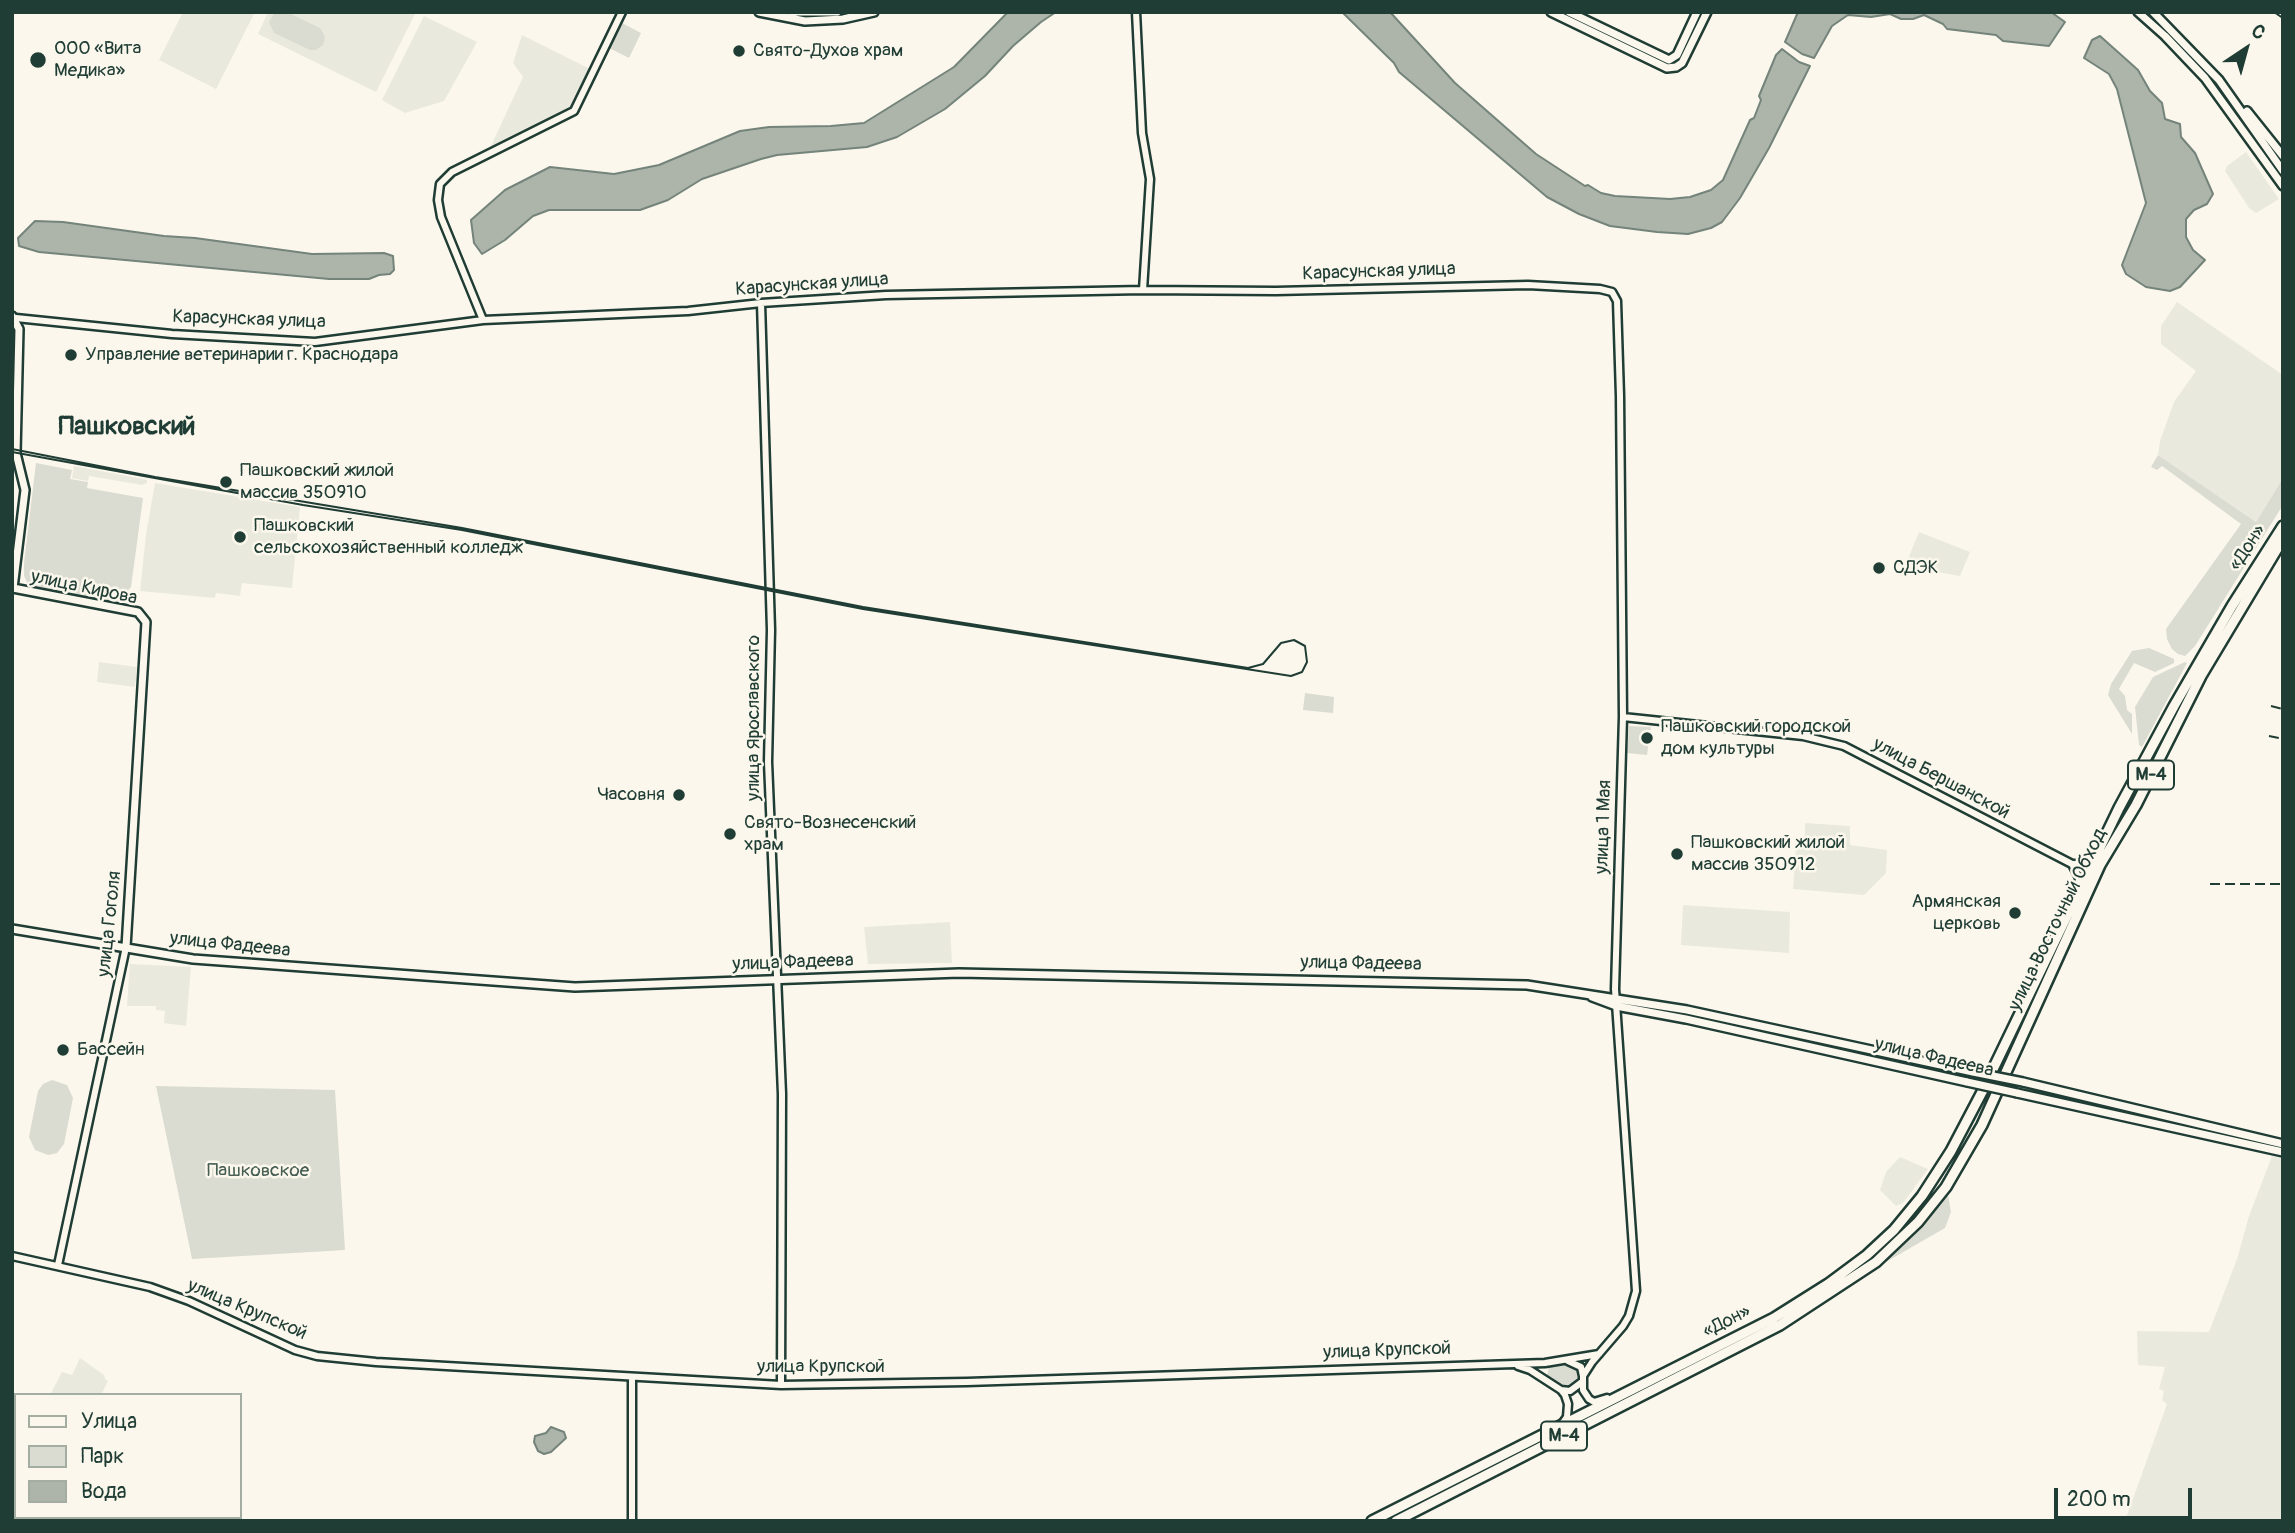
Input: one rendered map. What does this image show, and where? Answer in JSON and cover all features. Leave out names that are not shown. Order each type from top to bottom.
[{"type":"highway","name":"«Дон»","points":[[2243,588],[2283,526]]},
{"type":"highway","name":"«Дон»","points":[[2256,582],[2283,539]]},
{"type":"highway","name":"улица Восточный Обход","points":[[2014,1053],[2065,948],[2100,865],[2136,805],[2195,687],[2256,582]]},
{"type":"highway","name":"улица Восточный Обход","points":[[2003,1047],[2119,808],[2174,706],[2243,588]]},
{"type":"highway","name":"«Дон»","points":[[1372,1521],[1774,1318],[1828,1284],[1867,1255],[1894,1230],[1922,1196],[1951,1151],[2003,1047]]},
{"type":"highway","name":"«Дон»","points":[[1396,1521],[1780,1325],[1875,1262],[1918,1222],[1954,1174],[1982,1125],[2014,1053]]},
{"type":"main road","points":[[759,12],[805,21],[843,19],[874,12]]},
{"type":"main road","points":[[792,12],[837,12]]},
{"type":"main road","points":[[1551,12],[1676,67],[1682,62],[1707,12]]},
{"type":"main road","points":[[1569,12],[1668,64]]},
{"type":"main road","points":[[1668,64],[1677,55],[1697,12]]},
{"type":"main road","points":[[2138,12],[2205,78],[2283,186]]},
{"type":"main road","points":[[2153,12],[2196,55],[2283,156]]},
{"type":"main road","points":[[2224,88],[2283,171]]},
{"type":"main road","points":[[13,588],[25,490],[16,453],[20,335],[14,317]]},
{"type":"main road","points":[[2256,582],[2283,548]]},
{"type":"main road","name":"улица Кирова","points":[[13,588],[138,612],[146,622]]},
{"type":"main road","name":"улица Гоголя","points":[[126,947],[146,622]]},
{"type":"main road","name":"улица Фадеева","points":[[12,929],[193,959],[575,987],[959,973],[1527,985],[1687,1010],[2023,1082],[2268,1144],[2283,1152]]},
{"type":"main road","name":"улица Фадеева","points":[[1578,992],[1616,1006],[1686,1019],[2048,1100],[2268,1144],[2283,1144]]},
{"type":"main road","points":[[1686,1019],[1689,1014],[1687,1010]]},
{"type":"main road","points":[[2048,1100],[2046,1094],[2050,1089]]},
{"type":"street","points":[[483,320],[441,217],[438,200],[440,184],[452,172],[574,111],[622,12]]},
{"type":"street","points":[[1136,12],[1142,133],[1150,179],[1143,290]]},
{"type":"street","name":"Карасунская улица","points":[[14,317],[172,334],[315,342],[483,320],[655,313],[900,294],[1276,291],[1528,285],[1612,292]]},
{"type":"street","name":"улица 1 Мая","points":[[1582,1379],[1592,1362],[1623,1326],[1636,1291],[1615,997],[1623,717],[1620,396],[1617,301],[1612,292]]},
{"type":"street","name":"улица Ярославского","points":[[761,303],[771,630],[768,762],[783,1119],[780,1385]]},
{"type":"street","name":"улица Бершанской","points":[[1623,717],[1803,736],[1834,743],[1866,756],[2073,864]]},
{"type":"street","points":[[2078,893],[2080,878],[2073,864],[2085,864],[2113,813],[2119,808]]},
{"type":"street","name":"улица Гоголя","points":[[58,1265],[126,947]]},
{"type":"street","name":"улица Крупской","points":[[12,1256],[150,1287],[189,1301],[295,1350],[317,1356],[376,1362],[780,1385],[1545,1363],[1601,1353]]},
{"type":"street","points":[[1566,1361],[1581,1367],[1586,1395],[1594,1402],[1624,1389],[1630,1390]]},
{"type":"street","points":[[1545,1363],[1541,1371],[1545,1380]]},
{"type":"street","points":[[1503,1364],[1523,1367],[1561,1390],[1570,1391],[1582,1379]]},
{"type":"street","points":[[632,1377],[632,1521]]},
{"type":"street","points":[[1561,1390],[1568,1404],[1567,1416],[1561,1425]]},
{"type":"shaded area","points":[[183,12],[255,12],[216,89],[159,60]]},
{"type":"shaded area","points":[[268,12],[416,12],[376,92],[258,34]]},
{"type":"shaded area","points":[[424,16],[477,42],[444,101],[405,113],[382,100]]},
{"type":"shaded area","points":[[522,35],[592,70],[567,112],[490,148],[523,77],[513,63]]},
{"type":"shaded area","points":[[2246,152],[2279,199],[2256,213],[2249,208],[2225,171],[2227,166]]},
{"type":"shaded area","points":[[2177,302],[2283,375],[2283,478],[2256,522],[2158,455],[2160,441],[2174,402],[2196,371],[2161,344],[2161,326]]},
{"type":"shaded area","points":[[74,466],[143,479],[147,480],[147,483],[142,485],[89,476],[88,481],[72,478]]},
{"type":"shaded area","name":"Пашковский сельскохозяйственный колледж","points":[[155,483],[300,507],[292,588],[242,583],[240,596],[216,593],[215,598],[140,591]]},
{"type":"shaded area","points":[[1919,532],[1970,552],[1960,576],[1919,569],[1901,576]]},
{"type":"shaded area","points":[[99,662],[137,667],[135,687],[97,682]]},
{"type":"shaded area","points":[[1805,823],[1850,826],[1850,845],[1887,850],[1886,873],[1864,895],[1793,889],[1796,845],[1805,837]]},
{"type":"shaded area","points":[[1683,905],[1790,912],[1789,953],[1681,945]]},
{"type":"shaded area","points":[[950,922],[952,963],[868,964],[864,927]]},
{"type":"shaded area","points":[[130,964],[191,967],[186,1026],[164,1023],[165,1011],[156,1010],[156,1006],[127,1006]]},
{"type":"shaded area","points":[[2272,1156],[2283,1159],[2283,1521],[2125,1521],[2167,1404],[2162,1400],[2164,1391],[2159,1389],[2165,1367],[2138,1365],[2137,1331],[2209,1332]]},
{"type":"shaded area","points":[[1900,1157],[1928,1169],[1903,1203],[1896,1206],[1880,1190],[1886,1172]]},
{"type":"shaded area","points":[[80,1358],[108,1381],[102,1393],[51,1393],[62,1372],[72,1375]]},
{"type":"green space","points":[[275,12],[287,12],[320,28],[325,37],[323,45],[316,50],[310,50],[274,33],[269,22]]},
{"type":"green space","points":[[622,23],[641,33],[629,58],[609,48]]},
{"type":"green space","points":[[2158,455],[2256,522],[2283,478],[2283,505],[2195,646],[2185,656],[2172,649],[2166,629],[2241,524],[2162,466],[2157,470],[2151,467]]},
{"type":"green space","points":[[36,463],[72,470],[70,479],[88,482],[87,488],[143,498],[131,587],[125,594],[123,604],[40,589],[28,584],[24,576],[24,563]]},
{"type":"green space","points":[[2149,648],[2174,659],[2174,663],[2155,672],[2134,663],[2119,689],[2125,696],[2127,710],[2132,714],[2132,734],[2108,695],[2111,684],[2132,651]]},
{"type":"green space","points":[[2187,663],[2142,747],[2139,745],[2135,707],[2153,677]]},
{"type":"green space","points":[[1305,693],[1334,697],[1333,713],[1303,710]]},
{"type":"green space","points":[[1629,726],[1651,727],[1647,755],[1627,753]]},
{"type":"green space","points":[[2158,744],[2161,747],[2003,1064],[2001,1062],[2098,861]]},
{"type":"green space","points":[[52,1080],[67,1085],[73,1098],[64,1144],[57,1153],[48,1155],[35,1150],[29,1137],[38,1091],[43,1084]]},
{"type":"green space","name":"Пашковское","points":[[156,1086],[335,1090],[345,1250],[192,1259]]},
{"type":"green space","points":[[1948,1195],[1951,1212],[1945,1228],[1865,1274],[1907,1242]]},
{"type":"green space","points":[[1549,1366],[1576,1366],[1581,1373],[1579,1383],[1571,1389],[1562,1387],[1547,1376]]},
{"type":"water","points":[[1008,12],[1056,12],[1013,46],[985,76],[945,109],[897,137],[867,147],[777,155],[761,159],[702,179],[668,200],[640,210],[549,210],[533,216],[505,240],[482,254],[474,243],[471,220],[505,190],[550,167],[614,174],[659,165],[740,131],[769,127],[864,123],[954,67]]},
{"type":"water","points":[[1342,12],[1390,12],[1455,83],[1536,154],[1585,186],[1615,196],[1670,199],[1690,197],[1711,190],[1723,180],[1750,120],[1754,118],[1761,100],[1759,96],[1776,55],[1782,49],[1799,62],[1810,66],[1769,148],[1740,198],[1722,222],[1688,234],[1657,232],[1610,226],[1547,197],[1399,72],[1394,63]]},
{"type":"water","points":[[1798,12],[2051,12],[2065,22],[2049,46],[2003,41],[1996,35],[1947,29],[1943,24],[1924,15],[1901,19],[1890,14],[1871,17],[1848,15],[1832,26],[1814,58],[1802,54],[1785,42]]},
{"type":"water","points":[[2100,36],[2138,70],[2150,91],[2162,103],[2165,119],[2180,124],[2181,137],[2195,153],[2213,194],[2207,204],[2194,210],[2186,219],[2186,237],[2193,250],[2205,260],[2180,287],[2170,291],[2146,287],[2126,274],[2122,265],[2146,203],[2117,89],[2109,74],[2084,58],[2092,40]]},
{"type":"water","points":[[35,221],[63,222],[312,254],[384,253],[393,256],[394,270],[390,274],[369,279],[329,279],[39,252],[19,246],[18,238]]},
{"type":"water","points":[[551,1427],[564,1432],[566,1438],[551,1452],[544,1454],[538,1451],[534,1442],[535,1436],[546,1433]]},
{"type":"tram line","points":[[12,449],[155,477],[462,528],[863,607],[1248,668],[1263,664],[1281,643],[1294,640],[1305,646],[1307,662],[1302,672],[1291,676],[863,609],[462,530],[303,505],[12,452]]},
{"type":"railway","points":[[2274,12],[2283,18]]},
{"type":"railway","points":[[2271,706],[2283,709]]},
{"type":"railway","points":[[2269,736],[2283,739]]},
{"type":"railway","points":[[2210,884],[2283,884]]},
{"type":"place","name":"Свято-Духов храм","points":[[739,51]]},
{"type":"place","name":"ООО «Вита Медика»","points":[[38,60]]},
{"type":"place","name":"Управление ветеринарии г. Краснодара","points":[[71,355]]},
{"type":"place","name":"Пашковский жилой массив 350910","points":[[226,482]]},
{"type":"place","name":"Пашковский сельскохозяйственный колледж","points":[[240,537]]},
{"type":"place","name":"СДЭК","points":[[1879,568]]},
{"type":"place","name":"Пашковский городской дом культуры","points":[[1647,738]]},
{"type":"place","name":"Часовня","points":[[679,795]]},
{"type":"place","name":"Свято-Вознесенский храм","points":[[730,834]]},
{"type":"place","name":"Пашковский жилой массив 350912","points":[[1677,854]]},
{"type":"place","name":"Армянская церковь","points":[[2015,913]]},
{"type":"place","name":"Бассейн","points":[[63,1050]]},
{"type":"district","name":"Пашковский","points":[[127,427]]}]
